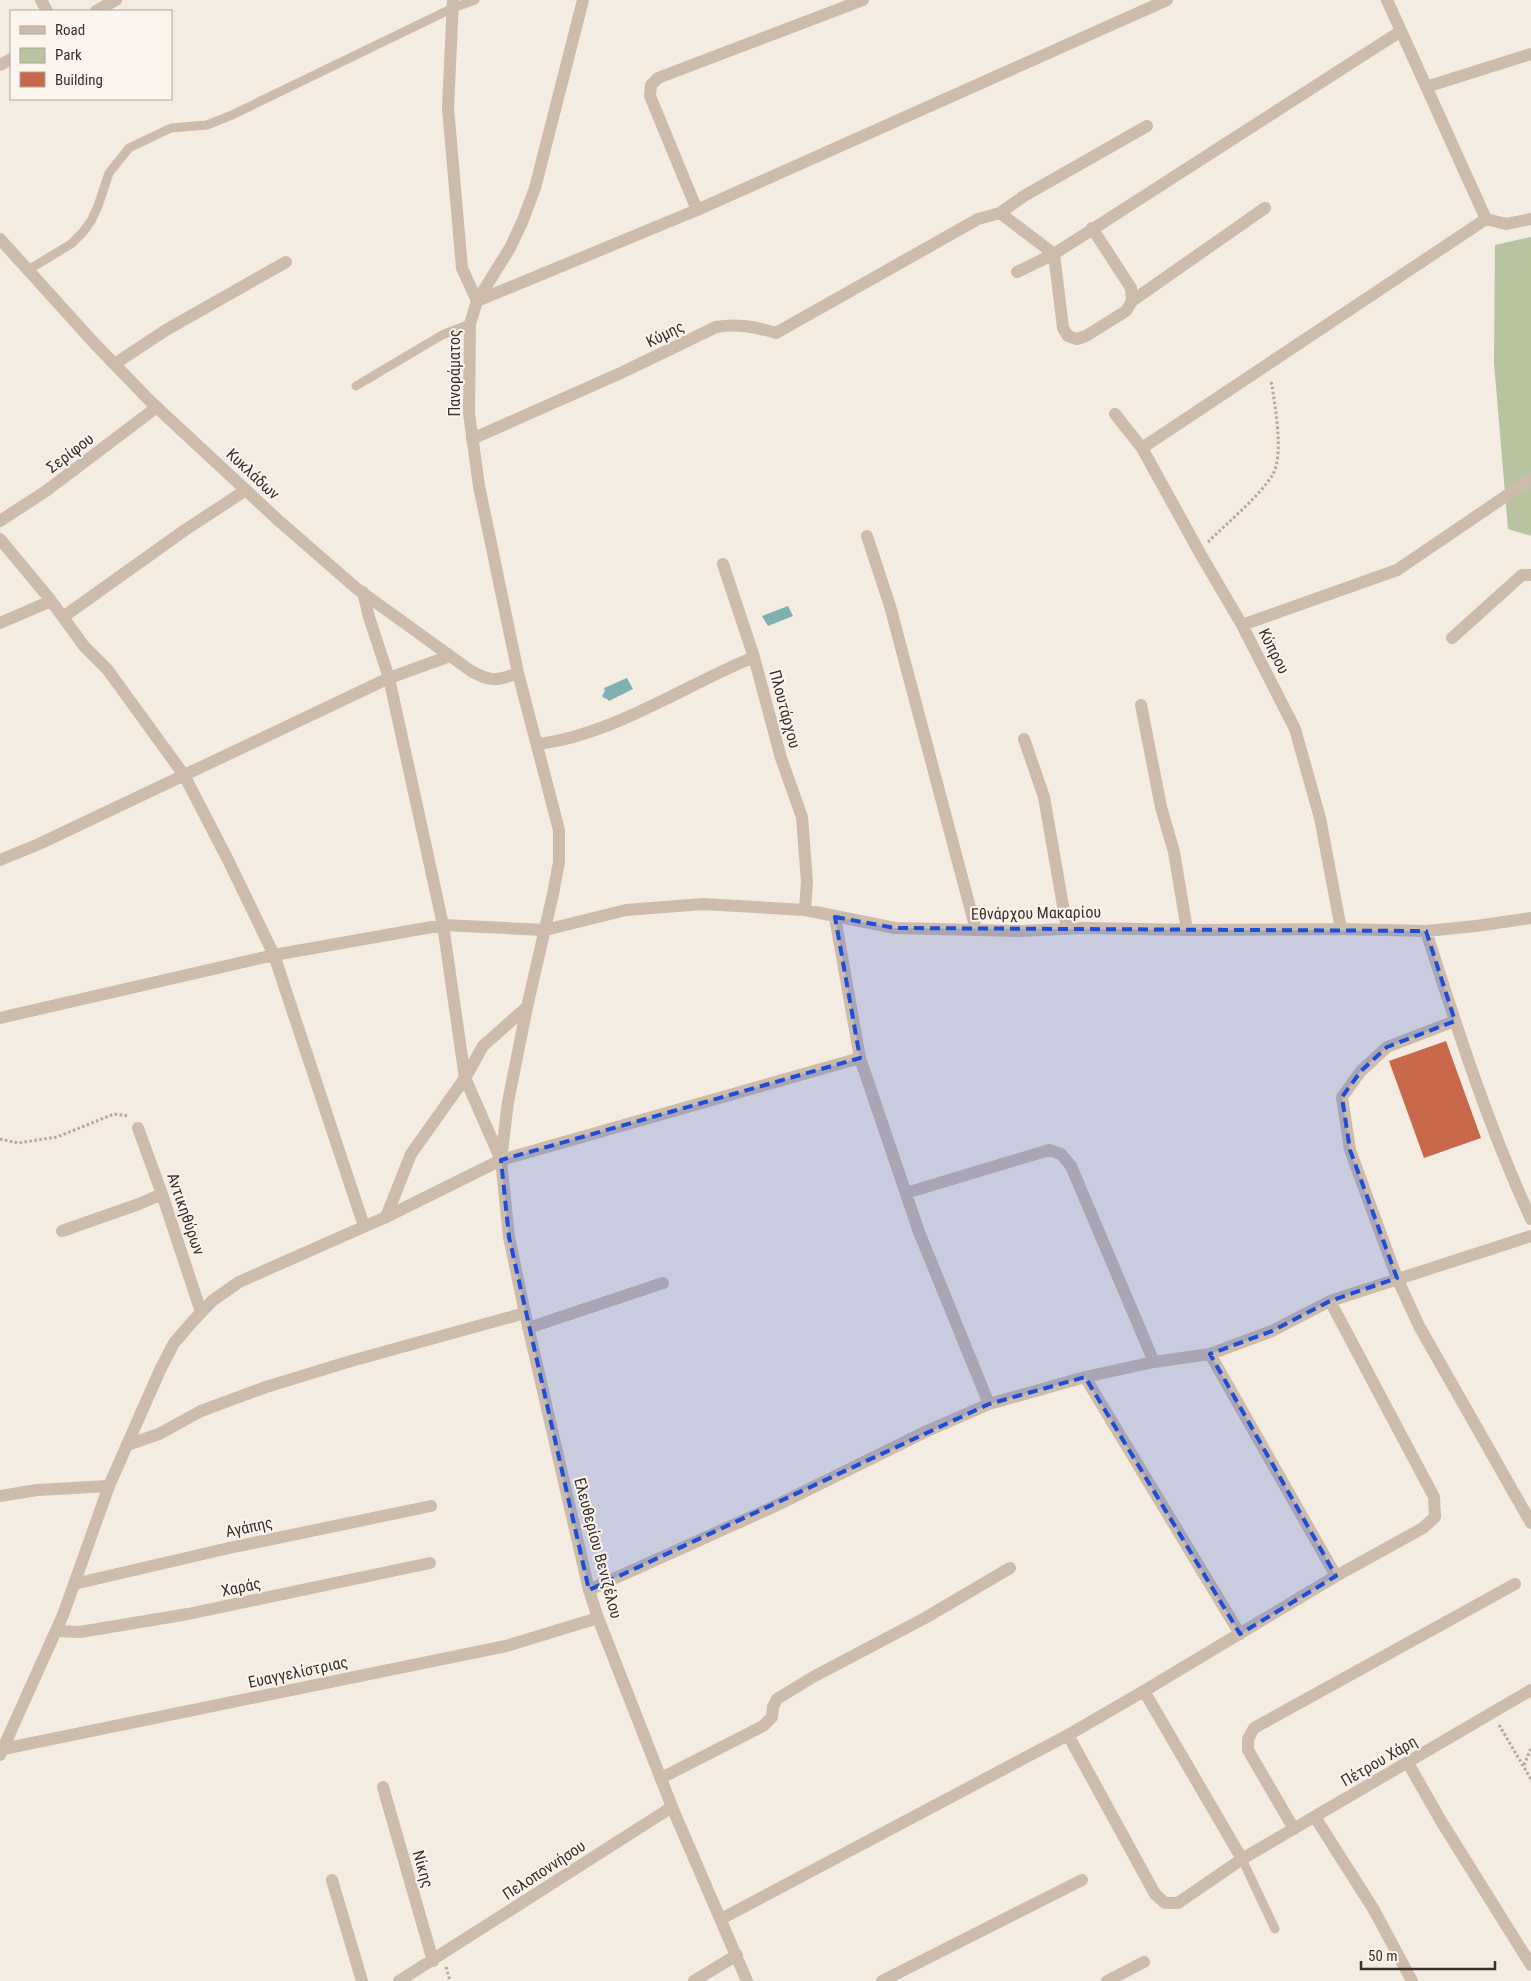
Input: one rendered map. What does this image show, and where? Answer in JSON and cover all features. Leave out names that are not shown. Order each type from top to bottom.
[{"type":"street","points":[[98,10],[116,0]]},
{"type":"street","name":"Πανοράματος","points":[[501,1160],[508,1102],[559,862],[559,830],[518,673],[479,486],[469,413],[470,324],[477,301],[510,248],[535,188],[583,0]]},
{"type":"street","points":[[697,210],[650,96],[651,85],[658,78],[863,0]]},
{"type":"street","points":[[453,4],[449,118],[462,268],[477,301],[697,210],[1167,0]]},
{"type":"street","points":[[1387,0],[1486,219]]},
{"type":"street","points":[[1017,272],[1054,254],[1400,31]]},
{"type":"street","points":[[1426,87],[1531,54]]},
{"type":"street","name":"Κύμης","points":[[472,439],[624,372],[716,328],[731,324],[759,328],[776,333],[978,219],[1000,213],[1024,196],[1148,126]]},
{"type":"street","points":[[1000,213],[1054,254],[1063,328],[1068,336],[1077,339],[1086,336],[1126,311],[1132,301],[1265,208]]},
{"type":"street","points":[[1142,448],[1486,219],[1506,224],[1531,219]]},
{"type":"street","points":[[1092,228],[1131,288],[1132,301]]},
{"type":"street","name":"Κυκλάδων","points":[[0,239],[95,344],[116,363],[157,408],[278,520],[363,592],[470,671],[481,677],[492,680],[503,679],[518,673]]},
{"type":"street","points":[[116,363],[166,330],[286,262]]},
{"type":"street","name":"Σερίφου","points":[[0,521],[46,491],[157,408]]},
{"type":"street","name":"Κύπρου","points":[[1115,414],[1142,448],[1242,625],[1295,729],[1320,818],[1341,928]]},
{"type":"street","points":[[1242,625],[1397,570],[1531,479]]},
{"type":"street","points":[[63,617],[185,530],[246,490]]},
{"type":"street","points":[[867,536],[892,616],[976,930]]},
{"type":"street","points":[[0,539],[51,601],[84,646],[107,669],[184,775],[228,860],[274,956],[364,1226]]},
{"type":"street","points":[[723,564],[754,657]]},
{"type":"street","points":[[1452,638],[1522,575],[1531,575]]},
{"type":"street","points":[[363,592],[369,618],[389,678],[443,925],[465,1078],[501,1160]]},
{"type":"street","points":[[0,623],[51,601]]},
{"type":"street","points":[[0,860],[39,844],[389,678],[450,656]]},
{"type":"street","name":"Πλουτάρχου","points":[[538,744],[558,742],[589,732],[637,712],[728,667],[754,657],[781,758],[802,818],[807,882],[805,910]]},
{"type":"street","points":[[1140,705],[1161,807],[1174,852],[1187,930]]},
{"type":"street","points":[[1024,739],[1044,797],[1067,929]]},
{"type":"street","name":"Εθνάρχου Μακαρίου","points":[[0,1018],[274,956],[443,925],[545,930],[626,910],[703,904],[805,910],[895,928],[1022,931],[1067,929],[1341,928],[1426,931],[1531,918]]},
{"type":"street","points":[[835,917],[860,1058],[919,1232],[989,1404]]},
{"type":"street","points":[[1426,931],[1455,1021],[1505,1158],[1531,1219]]},
{"type":"street","points":[[386,1216],[411,1154],[465,1078],[483,1046],[527,1007]]},
{"type":"street","points":[[1455,1021],[1386,1047],[1361,1070],[1342,1097],[1350,1150],[1397,1278],[1419,1326],[1531,1523]]},
{"type":"street","points":[[1,1752],[56,1631],[109,1486],[160,1370],[174,1344],[212,1301],[239,1282],[386,1216],[501,1160],[860,1058]]},
{"type":"street","name":"Αντικηθύρων","points":[[138,1128],[202,1312]]},
{"type":"street","points":[[906,1193],[1049,1150],[1061,1154],[1071,1166],[1154,1362]]},
{"type":"street","name":"Ελευθερίου Βενιζέλου","points":[[501,1160],[509,1237],[528,1328],[589,1590],[660,1778],[747,1981]]},
{"type":"street","points":[[62,1231],[162,1194]]},
{"type":"street","points":[[589,1590],[773,1506],[927,1431],[989,1404],[1085,1377],[1154,1362],[1210,1354],[1272,1331],[1330,1301],[1531,1236]]},
{"type":"street","points":[[528,1328],[663,1283]]},
{"type":"street","points":[[721,1919],[1068,1735],[1336,1576],[1423,1528],[1435,1517],[1434,1497],[1330,1301]]},
{"type":"street","points":[[127,1445],[159,1434],[201,1411],[266,1387],[360,1358],[525,1313]]},
{"type":"street","points":[[1210,1354],[1336,1576]]},
{"type":"street","points":[[1085,1377],[1240,1634]]},
{"type":"street","points":[[0,1496],[37,1490],[109,1486]]},
{"type":"street","name":"Αγάπης","points":[[74,1584],[228,1548],[431,1506]]},
{"type":"street","name":"Χαράς","points":[[56,1631],[80,1632],[188,1614],[430,1563]]},
{"type":"street","points":[[660,1778],[763,1726],[772,1717],[773,1707],[777,1699],[812,1677],[925,1618],[1010,1568]]},
{"type":"street","points":[[1294,1828],[1248,1750],[1248,1738],[1254,1728],[1515,1584]]},
{"type":"street","name":"Ευαγγελίστριας","points":[[1,1752],[506,1646],[598,1618]]},
{"type":"street","name":"Πέτρου Χάρη","points":[[1068,1735],[1155,1894],[1165,1903],[1178,1903],[1242,1859],[1531,1690]]},
{"type":"street","points":[[1144,1691],[1242,1859]]},
{"type":"street","points":[[1408,1763],[1441,1821],[1531,1965]]},
{"type":"street","name":"Νίκης","points":[[382,1787],[433,1960]]},
{"type":"street","name":"Πελοποννήσου","points":[[399,1981],[672,1807]]},
{"type":"street","points":[[1315,1817],[1374,1910],[1412,1981]]},
{"type":"street","points":[[332,1880],[362,1981]]},
{"type":"street","points":[[882,1981],[1082,1880]]},
{"type":"street","points":[[694,1981],[736,1955]]},
{"type":"street","points":[[1107,1981],[1144,1962]]},
{"type":"lane","points":[[28,270],[71,244],[83,232],[98,206],[109,173],[128,148],[172,128],[207,125],[232,115],[453,4],[475,0]]},
{"type":"lane","points":[[356,386],[442,335],[470,324]]},
{"type":"lane","points":[[1242,1859],[1275,1929]]},
{"type":"path","points":[[1201,555],[1208,542],[1262,488],[1274,473],[1278,428],[1272,385],[1263,366]]},
{"type":"path","points":[[0,1139],[18,1142],[57,1137],[114,1114],[130,1116],[138,1128]]},
{"type":"path","points":[[1492,1714],[1531,1779]]},
{"type":"path","points":[[1524,1765],[1531,1748]]},
{"type":"highlighted area","points":[[835,917],[895,928],[1426,931],[1455,1021],[1387,1047],[1361,1071],[1342,1097],[1350,1150],[1397,1278],[1330,1301],[1272,1331],[1210,1354],[1336,1576],[1240,1634],[1085,1377],[989,1404],[589,1590],[509,1237],[501,1160],[860,1058]]},
{"type":"green space","points":[[1531,237],[1531,536],[1508,529],[1494,363],[1495,245]]},
{"type":"water","points":[[788,606],[793,616],[768,626],[762,616]]},
{"type":"water","points":[[627,678],[633,689],[609,701],[602,696],[605,691],[604,688]]},
{"type":"building","points":[[1446,1041],[1481,1138],[1424,1158],[1389,1061]]}]
